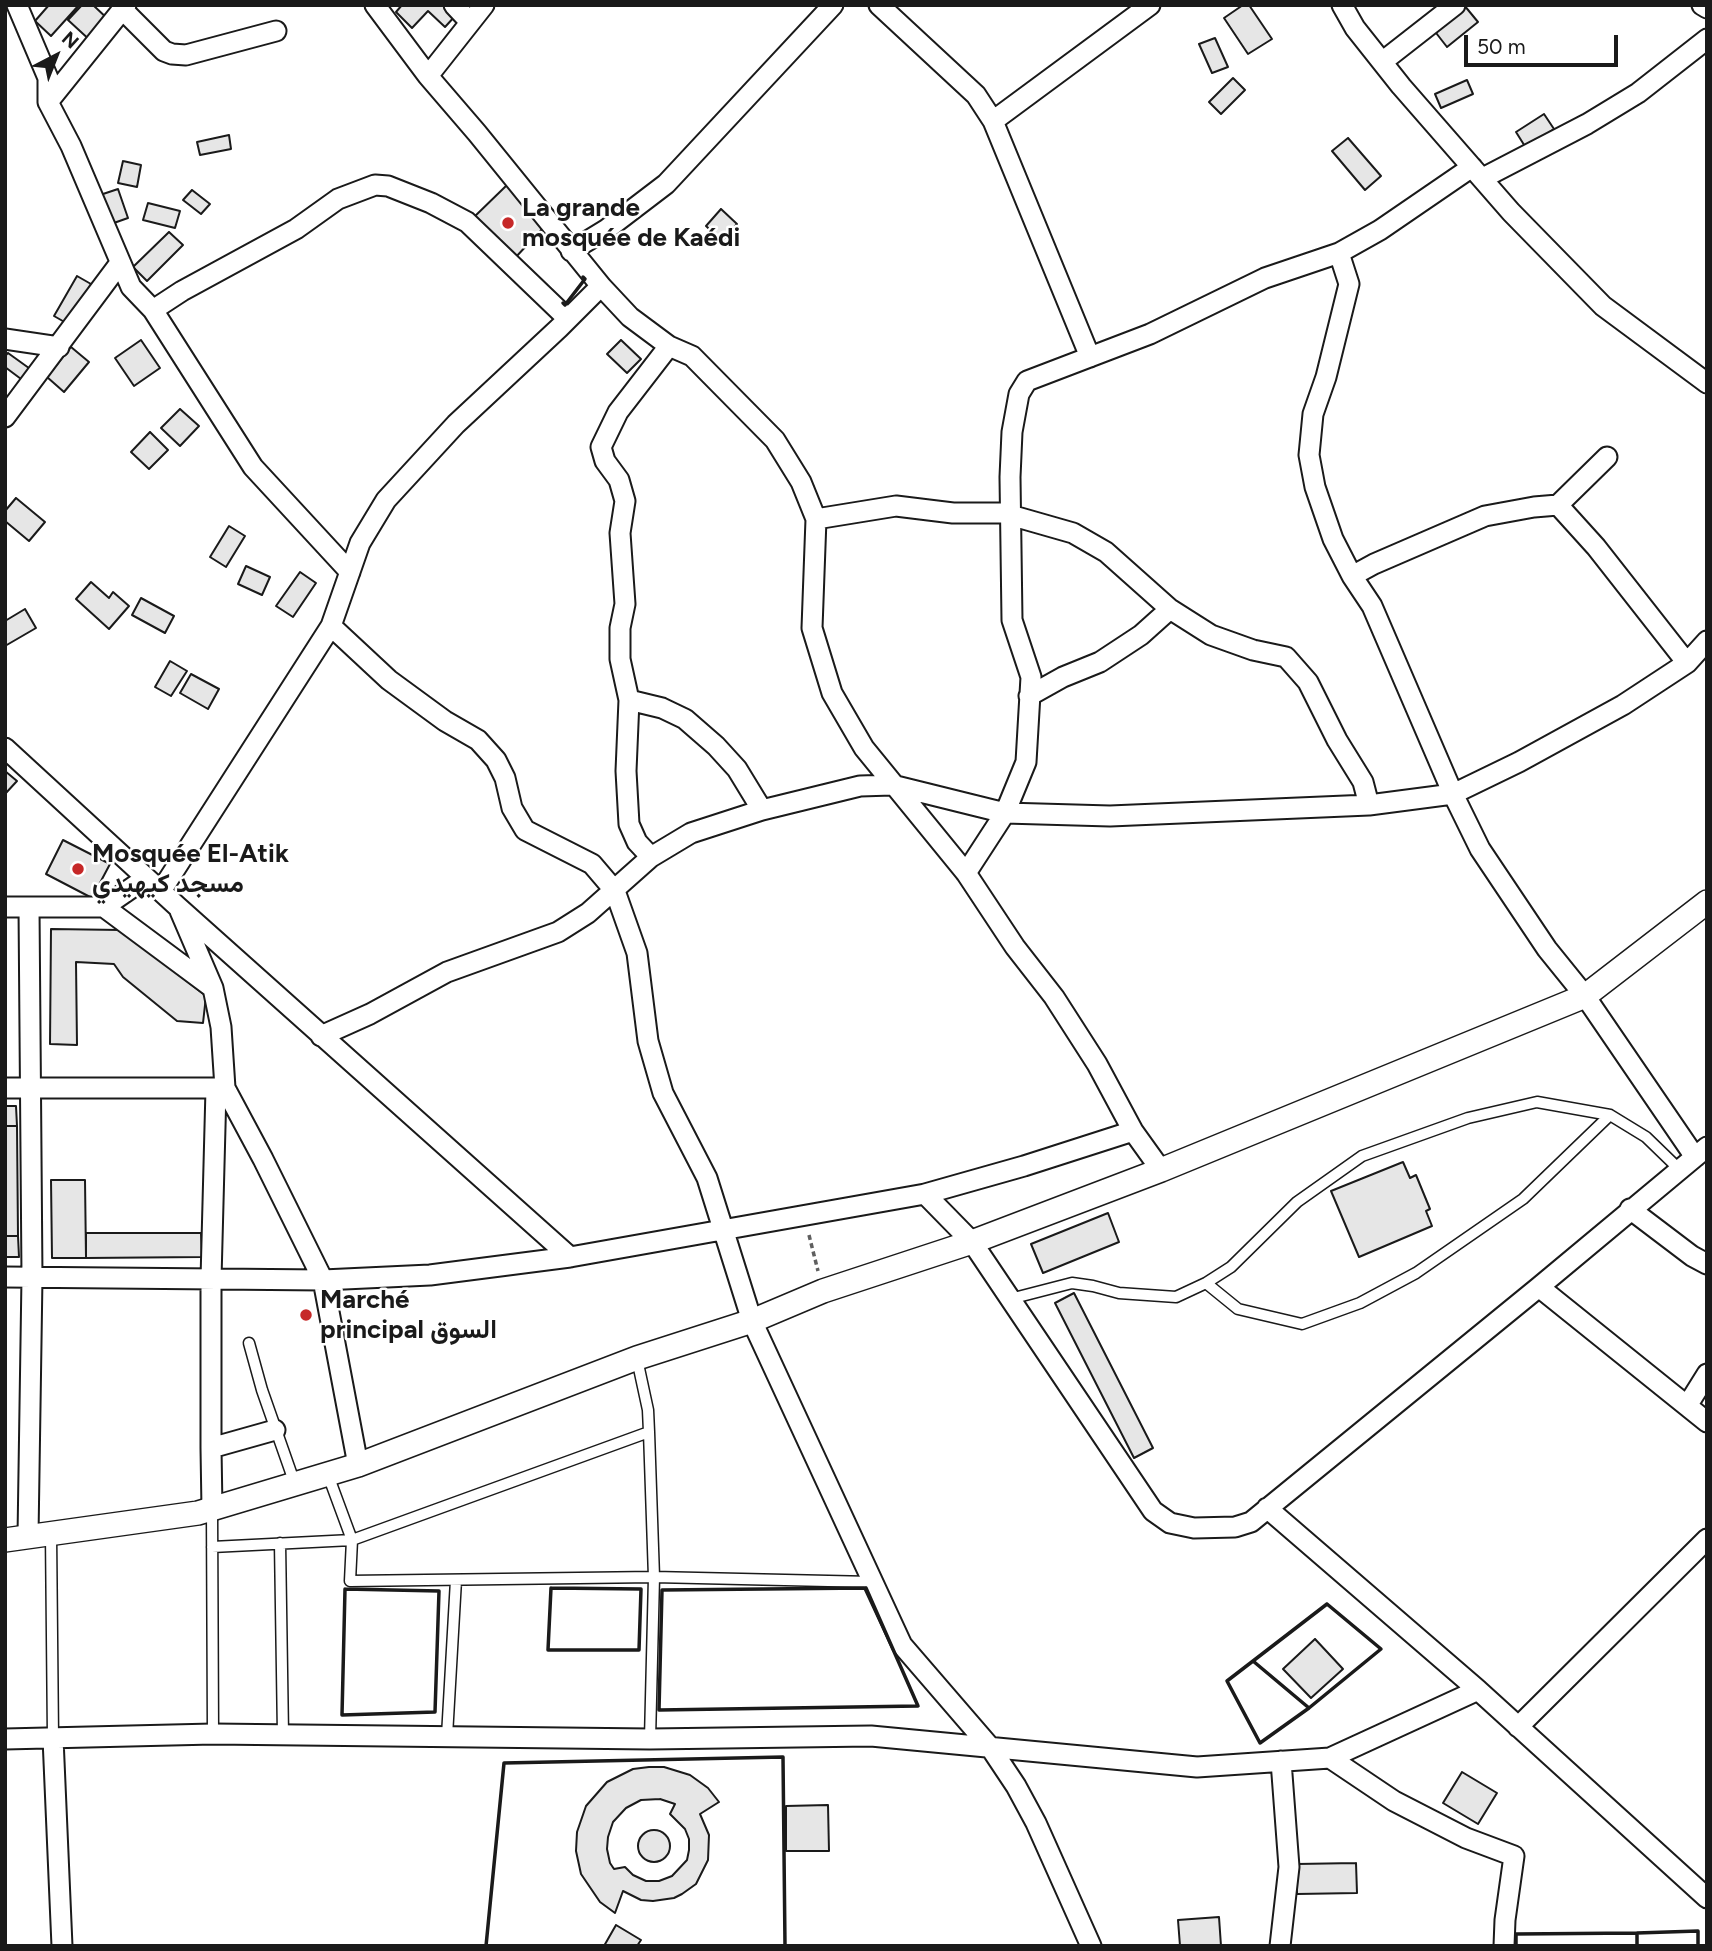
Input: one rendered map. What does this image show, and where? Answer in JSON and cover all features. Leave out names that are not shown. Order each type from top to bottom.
[{"type":"street","points":[[17,5],[48,78],[48,102],[80,167],[131,287],[153,310],[253,467],[350,572]]},
{"type":"street","points":[[375,5],[428,76],[601,286],[630,317],[669,345],[692,356],[775,440],[801,482],[816,519],[812,628],[832,693],[864,748],[966,873],[1015,947],[1061,1008],[1097,1064],[1133,1131],[1161,1170]]},
{"type":"street","points":[[454,5],[470,22]]},
{"type":"street","points":[[428,76],[484,5]]},
{"type":"street","points":[[571,251],[607,229],[666,184],[833,5]]},
{"type":"street","points":[[879,5],[976,94],[993,121],[1090,357]]},
{"type":"street","points":[[993,121],[1150,5]]},
{"type":"street","points":[[1342,5],[1355,28],[1382,62],[1511,212],[1604,306],[1707,383]]},
{"type":"street","points":[[1382,62],[1455,5]]},
{"type":"street","points":[[1702,5],[1707,8]]},
{"type":"street","points":[[48,102],[124,8],[164,51],[172,54],[186,55],[276,31]]},
{"type":"street","points":[[966,873],[1006,813],[1026,762],[1031,677],[1013,620],[1010,477],[1012,432],[1019,394],[1027,382],[1150,334],[1265,278],[1339,253],[1477,172],[1587,124],[1638,93],[1707,39]]},
{"type":"street","points":[[153,310],[182,291],[296,229],[338,200],[375,185],[431,203],[467,222],[568,319]]},
{"type":"street","points":[[925,1194],[972,1242],[1153,1511],[1170,1523],[1194,1528],[1217,1528],[1235,1527],[1251,1522],[1693,1158],[1585,996],[1547,949],[1480,849],[1453,794],[1372,606],[1352,576],[1333,538],[1315,487],[1309,454],[1313,414],[1340,325],[1349,284],[1339,253]]},
{"type":"street","points":[[5,417],[120,263]]},
{"type":"street","points":[[161,891],[331,626],[360,543],[386,500],[456,424],[601,286]]},
{"type":"street","points":[[5,340],[59,347]]},
{"type":"street","points":[[651,857],[637,842],[629,824],[626,771],[629,700],[620,659],[620,628],[625,604],[620,533],[625,501],[619,480],[605,461],[601,447],[618,412],[669,345]]},
{"type":"street","points":[[1352,576],[1485,516],[1558,505],[1607,457]]},
{"type":"street","points":[[1558,505],[1604,556],[1687,663]]},
{"type":"street","points":[[816,519],[896,506],[953,513],[1012,514],[1073,533],[1106,552],[1170,609],[1212,635],[1253,650],[1286,657],[1308,682],[1337,740],[1363,782],[1369,805]]},
{"type":"street","points":[[1030,696],[1063,677],[1100,662],[1141,635],[1170,609]]},
{"type":"street","points":[[331,626],[389,680],[445,721],[478,740],[496,760],[505,778],[512,807],[525,830],[593,864],[615,891],[637,953],[648,1041],[663,1093],[707,1178],[752,1321],[902,1645],[990,1747],[1016,1786],[1036,1823],[1091,1946]]},
{"type":"street","points":[[321,1036],[369,1014],[447,972],[558,932],[589,913],[651,857],[691,833],[762,810],[860,786],[892,785],[1006,813],[1110,816],[1369,805],[1453,794],[1519,762],[1623,705],[1687,663],[1707,641]]},
{"type":"street","points":[[629,700],[662,708],[685,719],[737,769],[762,810]]},
{"type":"street","points":[[5,748],[321,1036],[570,1256]]},
{"type":"street","points":[[5,907],[104,907],[146,878]]},
{"type":"street","points":[[29,907],[32,1277],[28,1536],[198,1513],[358,1465],[637,1358],[752,1321],[823,1291],[972,1242],[1161,1170],[1585,996],[1707,902]]},
{"type":"street","points":[[104,907],[213,988]]},
{"type":"street","points":[[178,907],[213,988],[220,1027],[220,1089],[211,1279],[212,1509]]},
{"type":"street","points":[[5,1088],[220,1089]]},
{"type":"street","points":[[220,1089],[263,1159],[323,1280],[358,1465]]},
{"type":"street","points":[[5,1278],[323,1280],[430,1275],[570,1256],[925,1194],[1133,1131]]},
{"type":"street","points":[[1630,1209],[1692,1256],[1707,1264]]},
{"type":"street","points":[[1539,1287],[1707,1422]]},
{"type":"street","points":[[1687,1406],[1707,1374]]},
{"type":"street","points":[[211,1448],[275,1430]]},
{"type":"street","points":[[1267,1508],[1478,1690],[1707,1898]]},
{"type":"street","points":[[1518,1727],[1707,1539]]},
{"type":"street","points":[[5,1739],[213,1734],[650,1739],[871,1736],[1197,1767],[1330,1758],[1478,1690]]},
{"type":"street","points":[[53,1738],[62,1946]]},
{"type":"street","points":[[1330,1758],[1394,1801],[1466,1838],[1514,1856],[1504,1946]]},
{"type":"street","points":[[1280,1946],[1289,1867],[1281,1761]]},
{"type":"lane","points":[[1010,1298],[1072,1283],[1119,1293],[1176,1297],[1231,1267],[1297,1202],[1362,1156],[1468,1118],[1537,1102],[1610,1115],[1646,1137],[1693,1158]]},
{"type":"lane","points":[[1206,1283],[1238,1309],[1302,1324],[1360,1303],[1416,1273],[1523,1199],[1610,1115]]},
{"type":"lane","points":[[249,1343],[275,1430],[295,1484]]},
{"type":"lane","points":[[637,1358],[648,1410],[654,1577],[650,1739]]},
{"type":"lane","points":[[212,1547],[352,1540],[649,1432]]},
{"type":"lane","points":[[328,1474],[352,1540],[350,1581],[654,1577],[873,1582]]},
{"type":"lane","points":[[212,1509],[213,1734]]},
{"type":"lane","points":[[28,1536],[53,1738]]},
{"type":"lane","points":[[280,1543],[283,1735]]},
{"type":"lane","points":[[447,1737],[456,1580]]},
{"type":"path","points":[[804,1216],[823,1291]]},
{"type":"building","points":[[49,5],[79,5],[51,36],[35,21]]},
{"type":"building","points":[[82,5],[93,5],[111,22],[93,43],[68,20]]},
{"type":"building","points":[[402,5],[446,5],[456,15],[445,27],[428,11],[412,28],[396,12]]},
{"type":"building","points":[[1243,5],[1249,5],[1272,39],[1248,54],[1224,18]]},
{"type":"building","points":[[1464,5],[1478,22],[1447,47],[1433,29]]},
{"type":"building","points":[[1215,38],[1228,67],[1212,73],[1199,44]]},
{"type":"building","points":[[1233,78],[1245,90],[1221,114],[1209,102]]},
{"type":"building","points":[[1467,80],[1473,94],[1441,108],[1435,94]]},
{"type":"building","points":[[1544,114],[1554,129],[1526,148],[1516,132]]},
{"type":"building","points":[[229,135],[231,149],[200,155],[197,142]]},
{"type":"building","points":[[1348,138],[1381,176],[1365,190],[1332,151]]},
{"type":"building","points":[[123,161],[141,165],[137,187],[118,183]]},
{"type":"building","name":"La grande mosquée de Kaédi","points":[[507,185],[544,227],[514,259],[472,219]]},
{"type":"building","points":[[118,189],[128,218],[111,224],[100,195]]},
{"type":"building","points":[[192,190],[210,204],[201,214],[183,200]]},
{"type":"building","points":[[148,203],[180,211],[175,228],[143,220]]},
{"type":"building","points":[[721,209],[737,224],[722,241],[706,226]]},
{"type":"building","points":[[169,232],[183,245],[147,281],[133,267]]},
{"type":"building","points":[[77,276],[91,284],[68,324],[54,316]]},
{"type":"building","points":[[141,340],[160,368],[134,386],[115,358]]},
{"type":"building","points":[[621,340],[641,359],[627,373],[607,354]]},
{"type":"building","points":[[71,347],[89,362],[64,392],[47,377]]},
{"type":"building","points":[[8,353],[33,371],[25,382],[5,367],[5,356]]},
{"type":"building","points":[[180,409],[199,426],[180,446],[161,428]]},
{"type":"building","points":[[150,432],[168,450],[149,469],[131,452]]},
{"type":"building","points":[[16,498],[45,522],[29,541],[5,521],[5,511]]},
{"type":"building","points":[[229,526],[245,536],[226,567],[210,557]]},
{"type":"building","points":[[246,566],[270,577],[262,595],[238,584]]},
{"type":"building","points":[[300,572],[316,583],[293,617],[276,606]]},
{"type":"building","points":[[91,582],[109,598],[113,592],[129,606],[109,629],[76,599]]},
{"type":"building","points":[[141,598],[174,616],[165,633],[132,615]]},
{"type":"building","points":[[25,609],[36,628],[5,646],[5,621]]},
{"type":"building","points":[[170,661],[187,671],[171,696],[155,687]]},
{"type":"building","points":[[191,674],[219,689],[208,709],[180,693]]},
{"type":"building","points":[[5,771],[17,781],[5,794]]},
{"type":"building","name":"Mosquée El-Atik مسجد كيهيدي","points":[[63,840],[110,864],[92,898],[46,874]]},
{"type":"building","points":[[51,929],[121,930],[206,996],[203,1023],[177,1021],[123,977],[114,964],[76,962],[77,1045],[50,1044]]},
{"type":"building","points":[[5,1106],[16,1106],[17,1126],[5,1126]]},
{"type":"building","points":[[5,1126],[17,1126],[18,1236],[5,1236]]},
{"type":"building","points":[[1403,1162],[1410,1178],[1416,1175],[1430,1209],[1426,1211],[1432,1226],[1359,1257],[1331,1191]]},
{"type":"building","points":[[51,1180],[85,1180],[86,1258],[52,1258]]},
{"type":"building","points":[[1108,1213],[1119,1242],[1043,1273],[1031,1244]]},
{"type":"building","points":[[86,1233],[201,1233],[202,1257],[86,1258]]},
{"type":"building","points":[[5,1236],[18,1236],[19,1257],[5,1257]]},
{"type":"building","points":[[1074,1293],[1153,1448],[1134,1458],[1055,1303]]},
{"type":"building","points":[[1315,1639],[1343,1669],[1311,1698],[1283,1669]]},
{"type":"building","points":[[664,1767],[690,1775],[708,1788],[719,1802],[700,1814],[709,1835],[708,1860],[696,1884],[674,1898],[653,1901],[641,1900],[623,1891],[615,1913],[600,1902],[581,1874],[576,1851],[577,1832],[586,1806],[607,1782],[633,1769]],"holes":[[[660,1799],[675,1804],[670,1814],[685,1829],[689,1850],[687,1860],[672,1876],[659,1881],[646,1881],[633,1875],[625,1867],[614,1869],[607,1849],[608,1837],[613,1822],[626,1808],[641,1800]]]},
{"type":"building","points":[[1462,1772],[1497,1793],[1478,1824],[1443,1803]]},
{"type":"building","points":[[828,1805],[829,1851],[786,1851],[786,1806]]},
{"type":"building","points":[[654,1830],[665,1835],[670,1846],[665,1857],[654,1862],[643,1857],[638,1846],[643,1835]]},
{"type":"building","points":[[1356,1863],[1357,1893],[1297,1894],[1297,1864]]},
{"type":"building","points":[[1219,1917],[1221,1946],[1180,1946],[1178,1920]]},
{"type":"building","points":[[616,1925],[641,1940],[637,1946],[604,1946]]},
{"type":"wall","points":[[563,303],[565,305],[585,279],[583,277]]},
{"type":"wall","points":[[551,1588],[641,1589],[639,1650],[548,1650],[551,1588]]},
{"type":"wall","points":[[866,1588],[918,1706],[659,1710],[662,1590],[866,1588]]},
{"type":"wall","points":[[345,1589],[439,1591],[435,1712],[342,1715],[345,1589]]},
{"type":"wall","points":[[1327,1604],[1381,1649],[1309,1708],[1253,1661],[1327,1604]]},
{"type":"wall","points":[[1253,1661],[1227,1681],[1260,1743],[1309,1708]]},
{"type":"wall","points":[[486,1946],[504,1763],[783,1757],[785,1946]]},
{"type":"wall","points":[[1637,1946],[1637,1933],[1698,1931],[1698,1946]]},
{"type":"wall","points":[[1516,1946],[1516,1934],[1637,1933]]},
{"type":"place","name":"La grande mosquée de Kaédi","points":[[508,223]]},
{"type":"place","name":"Mosquée El-Atik مسجد كيهيدي","points":[[78,869]]},
{"type":"place","name":"Marché principal السوق","points":[[306,1315]]}]
